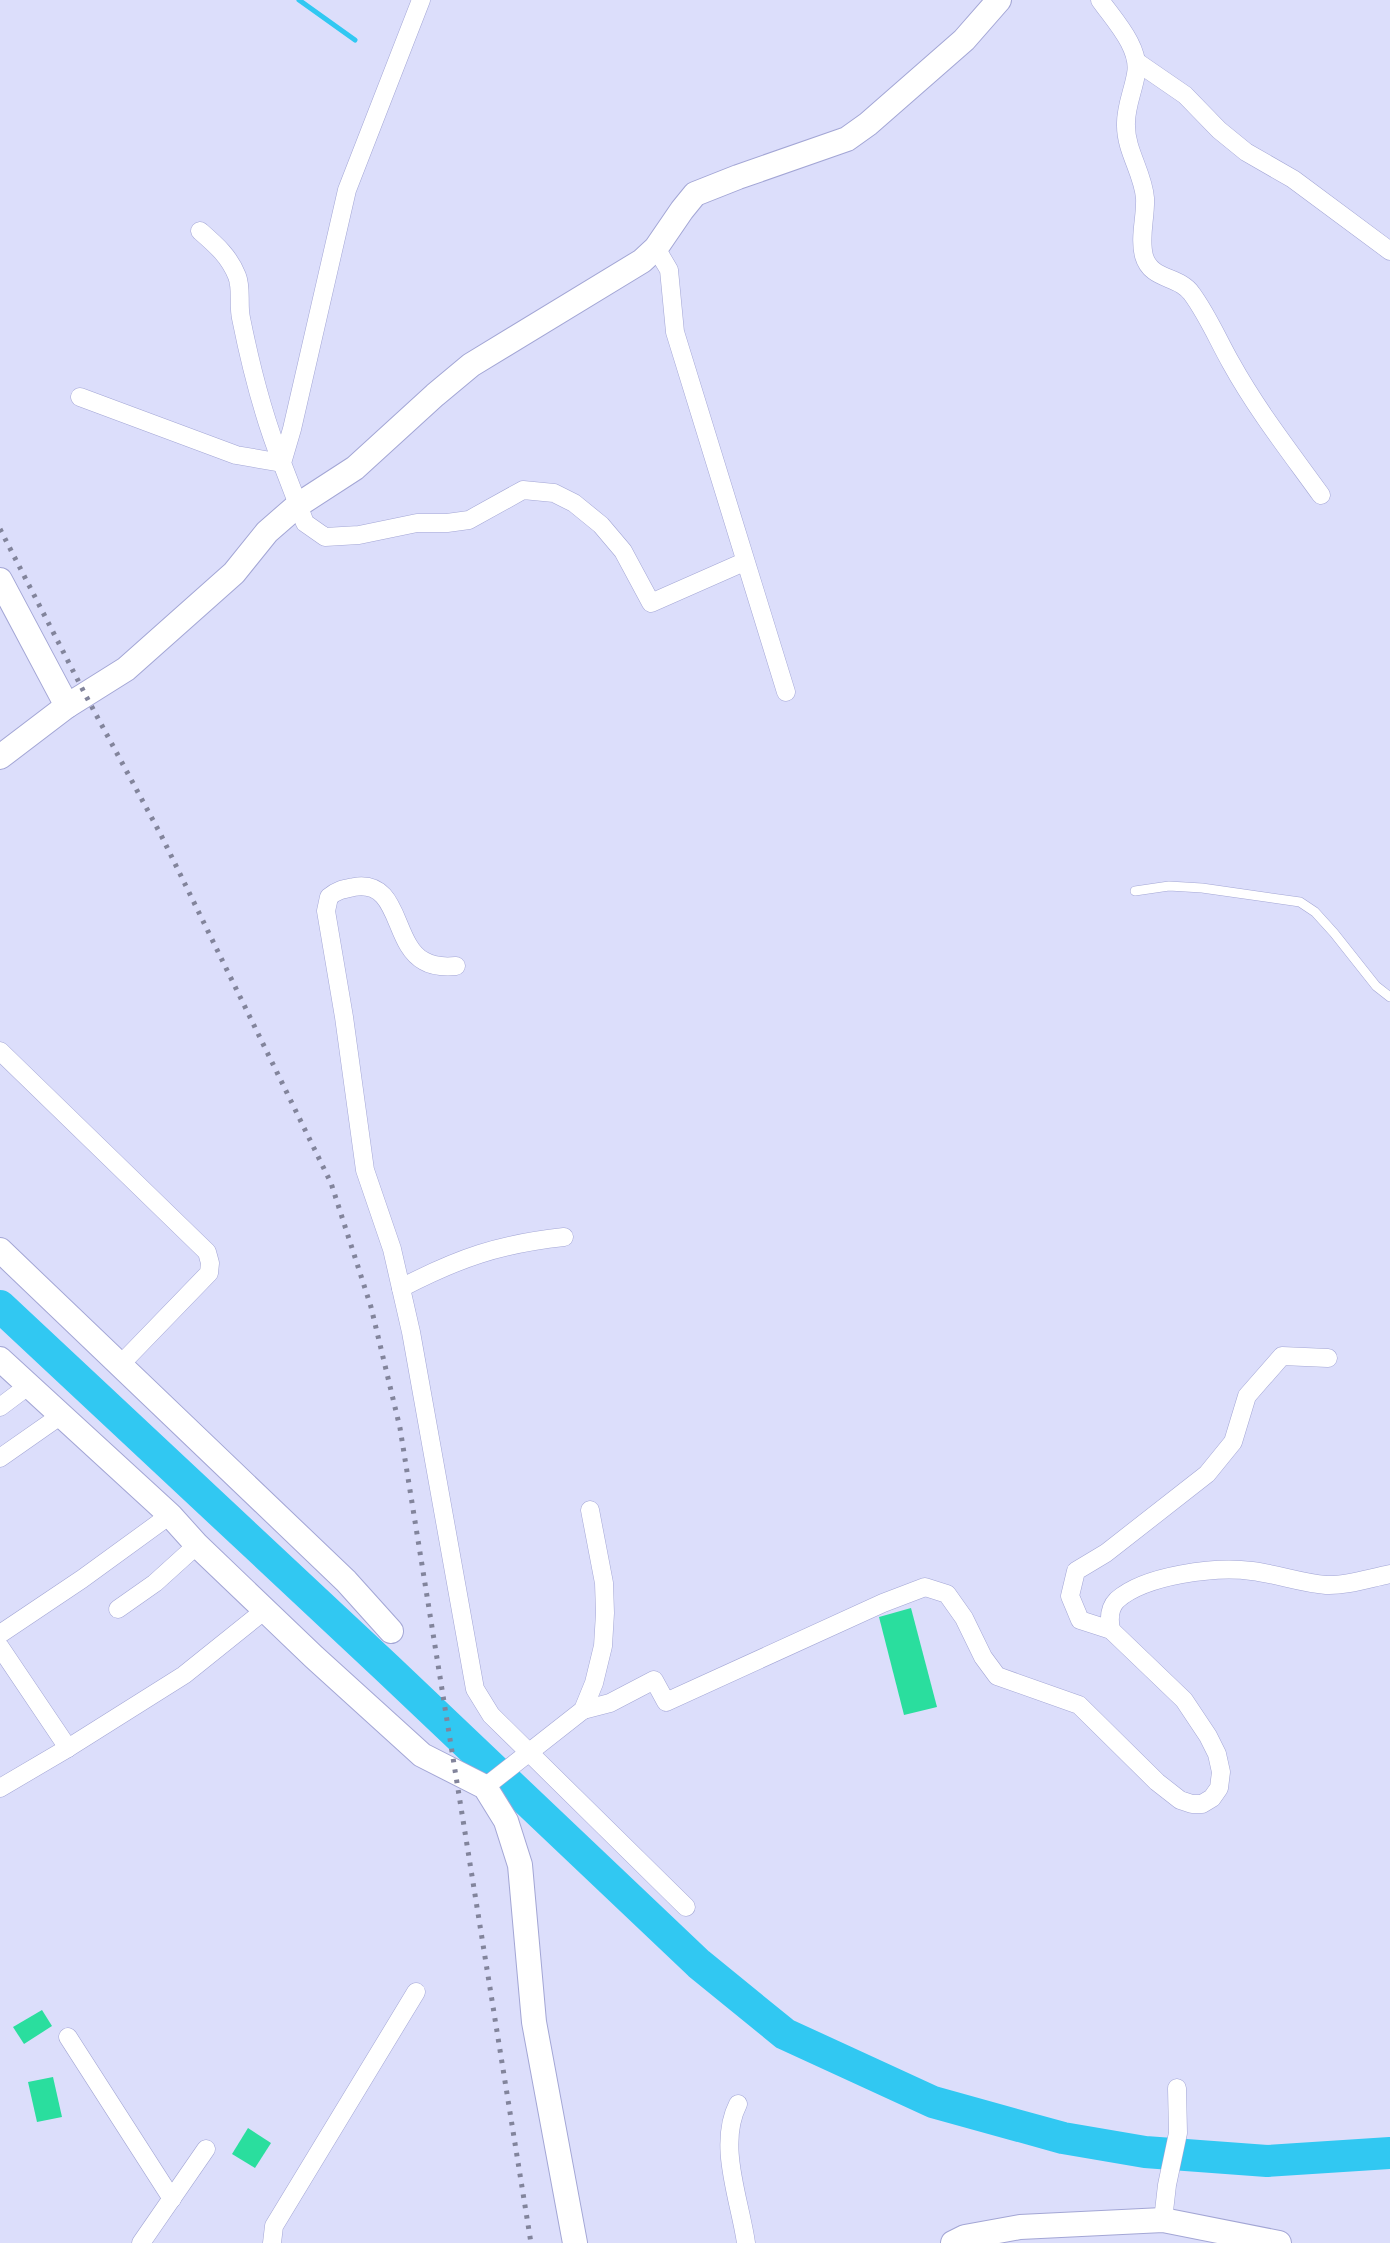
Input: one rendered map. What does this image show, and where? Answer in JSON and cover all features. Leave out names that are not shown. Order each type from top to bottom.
[{"type":"street","points":[[282,463],[347,190],[421,0]]},
{"type":"street","points":[[0,757],[67,706],[126,669],[155,645],[234,573],[267,532],[298,505],[355,468],[471,365],[632,268],[656,248],[695,194],[847,139],[868,124],[964,40],[999,0]]},
{"type":"street","points":[[1100,0],[1121,29],[1137,62],[1185,95],[1219,130],[1246,152],[1293,179],[1390,251]]},
{"type":"street","points":[[1137,62],[1126,127],[1145,197],[1142,234],[1148,266],[1157,275],[1178,282],[1190,290],[1209,320],[1231,365],[1321,495]]},
{"type":"street","points":[[200,231],[226,254],[239,279],[239,309],[266,423],[305,523],[325,537],[359,535],[417,523],[469,520],[523,490],[554,493],[574,503],[601,525],[623,551],[651,603],[744,562]]},
{"type":"street","points":[[656,248],[669,270],[675,332],[786,692]]},
{"type":"street","points":[[80,397],[236,455],[282,463]]},
{"type":"street","points":[[0,580],[67,706]]},
{"type":"street","points":[[456,966],[440,967],[422,961],[410,946],[384,894],[365,885],[338,890],[329,897],[326,911],[365,1170],[392,1249],[411,1332],[475,1689],[491,1715],[526,1755],[686,1907]]},
{"type":"street","points":[[0,1051],[207,1252],[209,1273],[120,1365]]},
{"type":"street","points":[[401,1288],[446,1265],[486,1250],[564,1237]]},
{"type":"street","points":[[0,1250],[346,1581],[391,1630]]},
{"type":"street","points":[[490,1783],[583,1710],[610,1703],[654,1681],[666,1702],[925,1587],[947,1594],[997,1676],[1079,1705],[1157,1782],[1180,1800],[1202,1804],[1212,1798],[1219,1788],[1222,1772],[1208,1736],[1184,1700],[1111,1630],[1080,1620],[1070,1596],[1076,1571],[1106,1553],[1207,1474],[1233,1442],[1247,1396],[1282,1356],[1328,1358]]},
{"type":"street","points":[[0,1359],[170,1515],[197,1545],[314,1657],[422,1755],[490,1783],[520,1865],[534,2022],[575,2243]]},
{"type":"street","points":[[0,1408],[28,1386]]},
{"type":"street","points":[[0,1458],[60,1416]]},
{"type":"street","points":[[583,1710],[594,1683],[603,1646],[605,1613],[604,1583],[590,1510]]},
{"type":"street","points":[[0,1634],[170,1515]]},
{"type":"street","points":[[118,1609],[155,1583],[197,1545]]},
{"type":"street","points":[[1111,1630],[1109,1618],[1115,1601],[1158,1580],[1193,1572],[1251,1570],[1330,1586],[1390,1574]]},
{"type":"street","points":[[0,1788],[184,1675],[265,1610]]},
{"type":"street","points":[[0,1647],[68,1748]]},
{"type":"street","points":[[272,2243],[274,2226],[416,1992]]},
{"type":"street","points":[[68,2037],[172,2199]]},
{"type":"street","points":[[1163,2220],[1178,2133],[1177,2088]]},
{"type":"street","points":[[738,2104],[733,2115],[729,2139],[746,2243]]},
{"type":"street","points":[[141,2243],[206,2150]]},
{"type":"street","points":[[953,2243],[965,2237],[1020,2227],[1163,2220],[1279,2243]]},
{"type":"lane","points":[[1135,891],[1169,886],[1202,888],[1300,902],[1315,912],[1376,986],[1390,997]]},
{"type":"building","points":[[911,1608],[937,1707],[904,1715],[879,1617]]},
{"type":"building","points":[[42,2010],[52,2026],[24,2044],[13,2027]]},
{"type":"building","points":[[53,2077],[62,2117],[37,2122],[28,2082]]},
{"type":"building","points":[[248,2128],[271,2143],[255,2168],[232,2154]]},
{"type":"waterway","points":[[299,0],[355,40]]},
{"type":"waterway","points":[[0,1306],[699,1964],[785,2034],[933,2102],[1063,2138],[1145,2152],[1267,2161],[1390,2153]]},
{"type":"railway","points":[[0,529],[161,835],[331,1183],[371,1307],[400,1428],[531,2243]]}]
